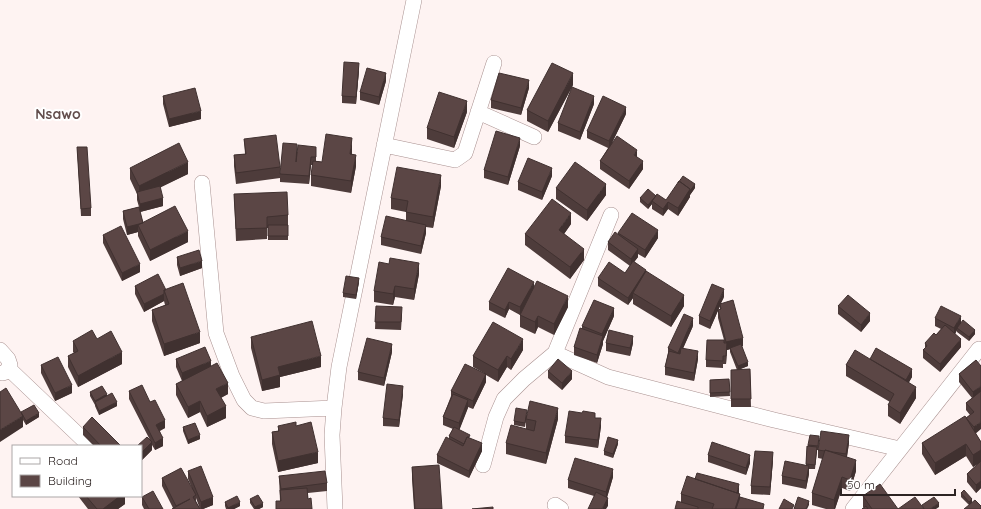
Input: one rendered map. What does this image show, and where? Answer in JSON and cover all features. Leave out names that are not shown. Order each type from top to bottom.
[{"type":"street","points":[[335,509],[332,435],[339,367],[414,0]]},
{"type":"street","points":[[384,145],[455,160],[465,153],[494,63]]},
{"type":"street","points":[[478,112],[534,137]]},
{"type":"street","points":[[202,183],[216,333],[232,376],[244,400],[252,408],[264,411],[334,408]]},
{"type":"street","points":[[483,465],[496,417],[504,399],[524,379],[555,353],[611,215]]},
{"type":"street","points":[[0,350],[8,359],[10,365],[4,371],[89,445]]},
{"type":"street","points":[[853,509],[979,350]]},
{"type":"street","points":[[555,353],[608,377],[774,420],[900,450]]},
{"type":"building","points":[[344,62],[359,63],[356,97],[342,96]]},
{"type":"building","points":[[552,63],[573,73],[548,121],[527,110]]},
{"type":"building","points":[[367,68],[386,73],[379,97],[360,92]]},
{"type":"building","points":[[499,73],[529,80],[521,108],[491,100]]},
{"type":"building","points":[[572,87],[594,96],[580,132],[558,123]]},
{"type":"building","points":[[195,88],[201,111],[169,119],[163,96]]},
{"type":"building","points":[[439,92],[467,101],[454,137],[427,128]]},
{"type":"building","points":[[603,96],[626,107],[609,141],[587,131]]},
{"type":"building","points":[[496,131],[520,138],[508,177],[484,170]]},
{"type":"building","points":[[326,134],[352,138],[350,154],[356,155],[351,181],[311,175],[313,161],[322,162]]},
{"type":"building","points":[[276,135],[280,167],[236,173],[234,155],[246,154],[244,139]]},
{"type":"building","points":[[617,136],[637,150],[634,155],[643,161],[629,181],[600,161]]},
{"type":"building","points":[[179,143],[188,162],[139,186],[130,168]]},
{"type":"building","points":[[283,143],[297,144],[296,162],[298,145],[316,147],[316,157],[311,157],[309,176],[280,174]]},
{"type":"building","points":[[77,147],[87,147],[91,208],[81,209]]},
{"type":"building","points":[[528,158],[552,168],[542,192],[518,182]]},
{"type":"building","points":[[575,162],[606,184],[587,210],[556,188]]},
{"type":"building","points":[[397,167],[441,175],[433,217],[406,212],[408,201],[391,198]]},
{"type":"building","points":[[683,176],[695,184],[690,191],[690,189],[679,181]]},
{"type":"building","points":[[679,181],[690,189],[678,208],[668,202],[663,209],[652,201],[657,194],[666,200]]},
{"type":"building","points":[[160,186],[163,198],[140,204],[137,192]]},
{"type":"building","points":[[648,189],[656,196],[648,205],[640,198]]},
{"type":"building","points":[[287,192],[288,215],[267,217],[267,228],[236,229],[234,194]]},
{"type":"building","points":[[552,199],[571,213],[559,230],[584,249],[570,267],[525,234]]},
{"type":"building","points":[[175,206],[188,231],[150,250],[138,225]]},
{"type":"building","points":[[139,207],[143,223],[127,227],[123,211]]},
{"type":"building","points":[[632,213],[658,230],[645,250],[618,233]]},
{"type":"building","points":[[386,216],[426,225],[421,246],[381,237]]},
{"type":"building","points":[[268,225],[288,225],[288,236],[268,236]]},
{"type":"building","points":[[121,226],[140,264],[122,273],[103,235]]},
{"type":"building","points":[[615,232],[638,249],[631,259],[608,242]]},
{"type":"building","points":[[199,250],[202,261],[180,268],[177,257]]},
{"type":"building","points":[[390,258],[419,263],[414,289],[395,286],[393,294],[374,291],[379,262],[389,264]]},
{"type":"building","points":[[633,261],[646,270],[628,298],[598,278],[609,262],[625,273]]},
{"type":"building","points":[[508,268],[534,282],[520,307],[509,302],[505,310],[489,302]]},
{"type":"building","points":[[646,271],[684,295],[671,316],[633,293]]},
{"type":"building","points":[[158,274],[166,290],[164,290],[164,294],[144,304],[135,286]]},
{"type":"building","points":[[346,276],[359,278],[356,295],[343,293]]},
{"type":"building","points":[[537,281],[568,296],[554,324],[538,316],[535,322],[520,315]]},
{"type":"building","points":[[183,283],[200,332],[164,344],[152,310],[169,304],[164,290]]},
{"type":"building","points":[[712,284],[724,289],[710,321],[699,316]]},
{"type":"building","points":[[848,295],[870,313],[861,325],[838,306]]},
{"type":"building","points":[[594,300],[614,308],[602,334],[582,326]]},
{"type":"building","points":[[733,300],[743,338],[726,342],[718,310],[721,309],[720,304]]},
{"type":"building","points":[[376,306],[402,307],[401,322],[375,322]]},
{"type":"building","points":[[941,306],[961,316],[954,328],[935,318]]},
{"type":"building","points":[[684,314],[693,318],[678,353],[668,348]]},
{"type":"building","points":[[963,320],[975,330],[969,337],[957,328]]},
{"type":"building","points":[[312,321],[321,356],[278,367],[280,375],[262,380],[251,337]]},
{"type":"building","points":[[493,322],[523,339],[511,359],[507,356],[498,370],[473,356]]},
{"type":"building","points":[[945,325],[961,339],[940,364],[923,350],[927,346],[925,343],[934,333],[936,335]]},
{"type":"building","points":[[580,328],[603,336],[597,355],[574,347]]},
{"type":"building","points":[[92,330],[97,339],[111,331],[122,352],[78,376],[68,356],[78,351],[73,341]]},
{"type":"building","points":[[609,330],[633,336],[630,348],[606,343]]},
{"type":"building","points":[[367,338],[392,344],[384,378],[358,372]]},
{"type":"building","points":[[707,340],[724,340],[724,343],[727,343],[726,356],[723,356],[723,361],[706,360]]},
{"type":"building","points":[[741,344],[748,362],[738,366],[730,348]]},
{"type":"building","points":[[205,347],[211,361],[182,373],[176,359]]},
{"type":"building","points":[[681,348],[698,351],[694,373],[665,367],[669,351],[680,354]]},
{"type":"building","points":[[876,348],[912,369],[906,380],[870,359]]},
{"type":"building","points":[[855,350],[916,387],[900,413],[888,405],[894,394],[846,365]]},
{"type":"building","points":[[58,357],[72,385],[55,393],[41,365]]},
{"type":"building","points":[[558,359],[572,371],[562,383],[548,371]]},
{"type":"building","points":[[976,360],[981,366],[981,386],[973,392],[959,374]]},
{"type":"building","points":[[217,363],[228,383],[216,389],[226,406],[207,416],[200,401],[188,407],[176,384]]},
{"type":"building","points":[[465,364],[486,374],[473,401],[451,391]]},
{"type":"building","points":[[750,369],[751,399],[731,399],[731,370]]},
{"type":"building","points":[[729,379],[730,392],[710,393],[710,380]]},
{"type":"building","points":[[387,384],[403,386],[399,420],[383,418]]},
{"type":"building","points":[[142,385],[150,402],[155,400],[165,420],[156,425],[163,438],[155,443],[129,391]]},
{"type":"building","points":[[102,386],[107,394],[95,401],[90,392]]},
{"type":"building","points":[[6,388],[23,416],[0,430],[0,392]]},
{"type":"building","points":[[981,391],[981,422],[974,427],[966,418],[974,412],[966,403]]},
{"type":"building","points":[[112,393],[117,402],[99,411],[95,402]]},
{"type":"building","points":[[453,394],[468,400],[459,423],[443,417]]},
{"type":"building","points":[[530,401],[558,408],[546,453],[506,443],[511,425],[534,431],[536,421],[526,419]]},
{"type":"building","points":[[34,405],[39,413],[26,421],[21,412]]},
{"type":"building","points":[[516,408],[527,410],[525,423],[514,421]]},
{"type":"building","points":[[569,411],[595,413],[595,418],[601,418],[598,440],[565,436]]},
{"type":"building","points":[[965,416],[981,442],[981,450],[973,455],[966,444],[935,463],[922,443]]},
{"type":"building","points":[[92,417],[120,445],[100,445],[83,427]]},
{"type":"building","points":[[296,422],[296,426],[311,422],[318,452],[278,461],[272,432],[279,431],[278,426]]},
{"type":"building","points":[[195,423],[200,435],[188,440],[183,427]]},
{"type":"building","points":[[454,427],[470,435],[467,437],[464,444],[449,436]]},
{"type":"building","points":[[821,431],[849,435],[846,454],[818,450]]},
{"type":"building","points":[[810,435],[819,436],[818,446],[808,445]]},
{"type":"building","points":[[147,437],[152,442],[142,452],[142,445],[138,445]]},
{"type":"building","points":[[446,437],[463,446],[467,437],[482,443],[469,471],[437,455]]},
{"type":"building","points":[[608,437],[618,440],[613,454],[604,451]]},
{"type":"building","points":[[712,442],[750,455],[746,468],[708,455]]},
{"type":"building","points":[[807,446],[817,447],[815,465],[806,464]]},
{"type":"building","points":[[825,450],[856,460],[850,480],[842,477],[834,500],[812,493]]},
{"type":"building","points":[[755,451],[773,452],[770,487],[751,486]]},
{"type":"building","points":[[575,458],[613,469],[606,492],[568,480]]},
{"type":"building","points":[[785,461],[809,466],[806,481],[782,476]]},
{"type":"building","points":[[981,461],[981,481],[976,485],[967,474]]},
{"type":"building","points":[[439,465],[442,509],[415,509],[412,467]]},
{"type":"building","points":[[201,466],[213,497],[201,502],[188,471]]},
{"type":"building","points":[[181,468],[196,495],[193,497],[200,509],[172,509],[190,499],[176,506],[162,478]]},
{"type":"building","points":[[325,471],[327,483],[281,489],[279,476]]},
{"type":"building","points":[[697,473],[739,484],[737,493],[695,479]]},
{"type":"building","points":[[687,476],[740,494],[735,509],[712,509],[714,504],[681,494]]},
{"type":"building","points":[[880,484],[898,509],[872,509],[863,496]]},
{"type":"building","points":[[307,488],[308,499],[311,498],[312,509],[276,509],[276,501],[281,501],[280,490]]},
{"type":"building","points":[[964,490],[972,499],[969,502],[961,493]]},
{"type":"building","points":[[153,491],[163,509],[149,509],[142,497]]},
{"type":"building","points":[[596,492],[608,498],[602,509],[588,509]]},
{"type":"building","points":[[258,495],[263,503],[255,507],[250,499]]},
{"type":"building","points":[[237,496],[240,502],[228,508],[225,502]]},
{"type":"building","points":[[87,497],[119,497],[103,509],[97,509]]},
{"type":"building","points":[[740,497],[764,504],[763,509],[736,509]]},
{"type":"building","points":[[798,497],[809,501],[806,509],[794,509]]},
{"type":"building","points":[[915,497],[924,509],[898,509]]},
{"type":"building","points":[[934,497],[939,503],[930,509],[924,509],[922,505]]},
{"type":"building","points":[[784,499],[794,505],[792,509],[779,509]]},
{"type":"building","points":[[975,500],[981,506],[981,509],[964,509]]},
{"type":"building","points":[[677,501],[698,507],[698,509],[675,509]]},
{"type":"building","points":[[493,507],[493,509],[472,509]]},
{"type":"district","name":"Nsawo","points":[[58,114]]}]
